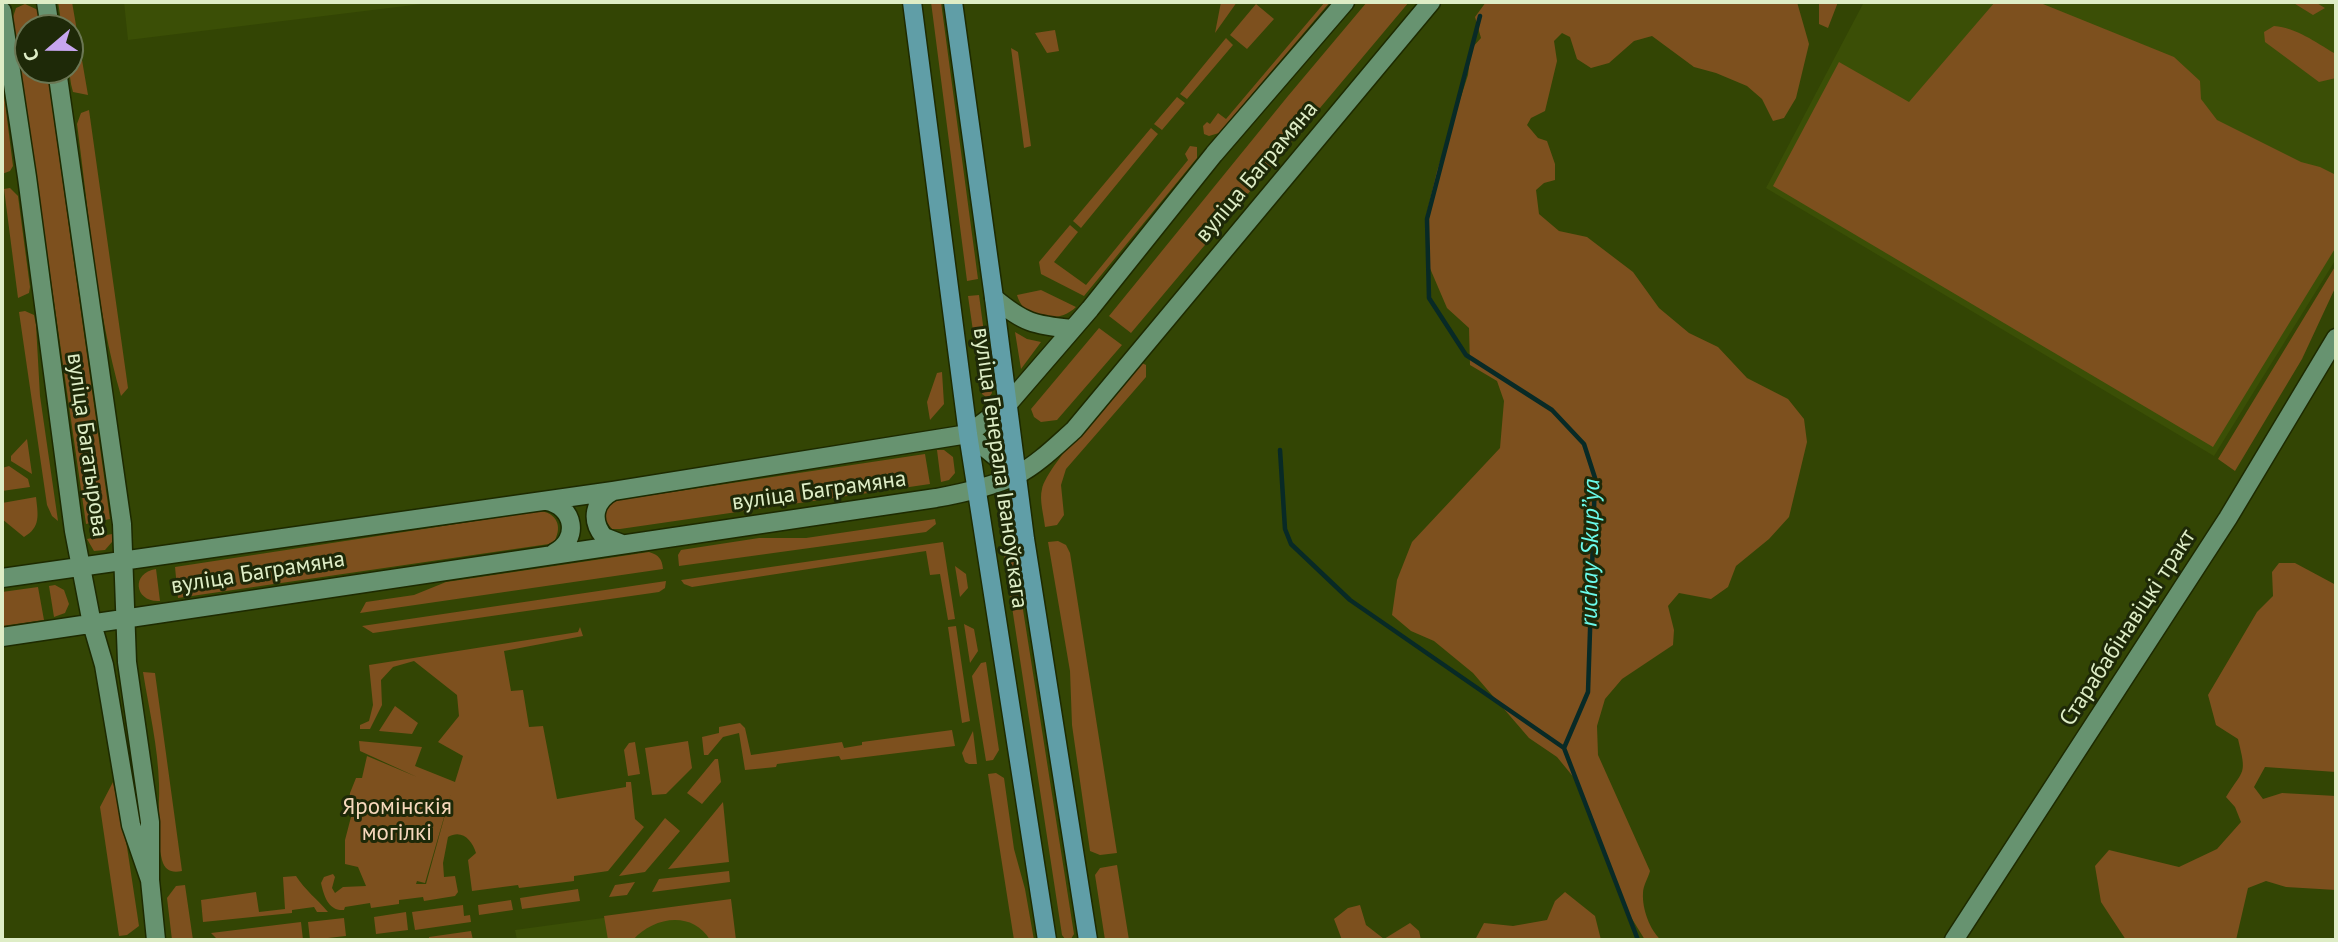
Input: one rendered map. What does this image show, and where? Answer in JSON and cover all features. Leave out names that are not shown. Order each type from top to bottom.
[{"type":"main road","name":"вуліца Генерала Іваноўскага","points":[[912,2],[968,434],[1048,938]]},
{"type":"main road","name":"вуліца Генерала Іваноўскага","points":[[953,2],[1047,689],[1085,936]]},
{"type":"street","points":[[3,15],[12,2]]},
{"type":"street","name":"вуліца Баграмяна","points":[[2,578],[613,491],[968,434],[1008,404],[1214,154],[1345,2]]},
{"type":"street","name":"вуліца Баграмяна","points":[[2,637],[936,498],[977,490],[1017,474],[1041,459],[1074,430],[1431,2]]},
{"type":"street","name":"вуліца Багатырова","points":[[3,15],[80,567],[104,665],[131,825],[150,880]]},
{"type":"street","name":"вуліца Багатырова","points":[[59,84],[122,524],[128,671],[150,822],[150,880],[156,940]]},
{"type":"street","points":[[995,298],[1019,318],[1042,326],[1072,329]]},
{"type":"street","name":"Старабабінавіцкі тракт","points":[[1954,940],[2228,517],[2336,338]]},
{"type":"street","points":[[968,434],[1017,474]]},
{"type":"street","points":[[613,491],[601,499],[595,512],[595,520],[604,537],[622,544]]},
{"type":"street","points":[[538,502],[558,504],[568,514],[572,527],[569,540],[560,550],[547,555]]},
{"type":"shaded area","points":[[124,2],[438,2],[128,40]]},
{"type":"shaded area","points":[[1864,2],[2336,2],[2336,259],[2214,456],[1766,188]]},
{"type":"shaded area","points":[[713,903],[718,940],[517,940],[515,930]]},
{"type":"green space","points":[[58,2],[72,2],[74,14],[60,14]]},
{"type":"green space","points":[[931,2],[941,2],[978,279],[967,281]]},
{"type":"green space","points":[[1221,2],[1237,2],[1215,33]]},
{"type":"green space","points":[[1325,2],[1330,2],[1219,133],[1209,136],[1204,134],[1203,126],[1207,122],[1210,124],[1218,113],[1226,119]]},
{"type":"green space","points":[[1367,2],[1409,2],[1131,333],[1109,316]]},
{"type":"green space","points":[[1486,2],[1797,2],[1809,44],[1796,98],[1784,118],[1773,121],[1762,99],[1747,86],[1694,67],[1652,36],[1634,41],[1609,63],[1591,68],[1577,59],[1570,37],[1562,33],[1554,41],[1557,61],[1545,111],[1531,118],[1527,125],[1538,138],[1547,141],[1555,164],[1555,180],[1544,183],[1536,190],[1539,214],[1559,231],[1587,237],[1633,272],[1659,308],[1689,333],[1718,347],[1747,378],[1788,399],[1804,419],[1807,442],[1789,517],[1769,539],[1736,566],[1728,587],[1711,599],[1679,593],[1668,606],[1674,630],[1673,645],[1622,679],[1605,699],[1597,726],[1598,755],[1650,871],[1643,890],[1644,906],[1650,925],[1661,940],[1645,940],[1629,914],[1590,811],[1575,779],[1557,757],[1529,738],[1473,673],[1434,641],[1411,631],[1392,615],[1397,580],[1412,542],[1500,448],[1504,401],[1497,381],[1470,365],[1469,328],[1447,308],[1426,259],[1426,216],[1437,171],[1468,75],[1471,49],[1481,38],[1475,17]]},
{"type":"green space","points":[[1819,2],[1838,2],[1828,28],[1819,24]]},
{"type":"green space","points":[[1995,2],[2038,2],[2174,57],[2200,81],[2201,99],[2217,120],[2301,162],[2336,175],[2336,247],[2213,447],[1773,186],[1839,62],[1909,102]]},
{"type":"green space","points":[[2292,2],[2315,2],[2325,8],[2313,15]]},
{"type":"green space","points":[[25,4],[38,10],[39,14],[14,14],[16,8]]},
{"type":"green space","points":[[1256,4],[1274,19],[1247,49],[1230,35]]},
{"type":"green space","points":[[2274,26],[2298,33],[2334,53],[2336,78],[2319,82],[2265,42],[2264,32]]},
{"type":"green space","points":[[1055,30],[1059,51],[1047,53],[1035,33]]},
{"type":"green space","points":[[1226,38],[1233,45],[1187,99],[1180,94]]},
{"type":"green space","points":[[1011,48],[1018,52],[1031,146],[1024,148]]},
{"type":"green space","points":[[84,72],[88,95],[73,92],[71,84],[84,84]]},
{"type":"green space","points":[[2,79],[13,166],[10,171],[2,174]]},
{"type":"green space","points":[[23,84],[49,84],[110,519],[86,524]]},
{"type":"green space","points":[[1177,97],[1185,103],[1162,130],[1154,124]]},
{"type":"green space","points":[[89,110],[128,388],[121,396],[99,295],[77,124],[81,113]]},
{"type":"green space","points":[[1151,128],[1158,134],[1081,228],[1073,221]]},
{"type":"green space","points":[[1190,146],[1197,147],[1197,158],[1084,296],[1041,274],[1039,262],[1070,225],[1078,232],[1054,262],[1086,285],[1188,160],[1185,154]]},
{"type":"green space","points":[[10,188],[18,196],[30,287],[29,293],[18,298],[4,189]]},
{"type":"green space","points":[[2336,265],[2336,286],[2302,359],[2235,471],[2218,459]]},
{"type":"green space","points":[[1041,290],[1076,307],[1052,318],[1034,315],[1021,304],[1017,295]]},
{"type":"green space","points":[[979,295],[992,393],[986,397],[982,394],[968,296]]},
{"type":"green space","points":[[25,311],[34,315],[36,325],[40,396],[58,521],[52,516],[47,505],[19,312]]},
{"type":"green space","points":[[1099,328],[1122,345],[1057,420],[1041,422],[1034,417],[1031,409]]},
{"type":"green space","points":[[1015,332],[1027,339],[1041,342],[1021,369]]},
{"type":"green space","points":[[1142,363],[1146,365],[1146,377],[1066,469],[1061,485],[1064,515],[1057,525],[1045,527],[1041,493],[1047,477],[1071,444]]},
{"type":"green space","points":[[942,372],[944,404],[930,420],[927,402],[937,373]]},
{"type":"green space","points":[[27,439],[32,474],[11,461],[11,456]]},
{"type":"green space","points":[[937,450],[944,450],[953,457],[955,473],[949,480],[941,482]]},
{"type":"green space","points":[[925,454],[930,484],[620,529],[612,529],[604,519],[605,506],[619,500]]},
{"type":"green space","points":[[9,466],[28,479],[30,487],[2,491],[2,468]]},
{"type":"green space","points":[[36,497],[36,525],[24,537],[2,519],[2,503]]},
{"type":"green space","points":[[541,511],[551,515],[558,525],[555,540],[549,544],[178,598],[175,567]]},
{"type":"green space","points":[[935,519],[936,524],[926,532],[679,566],[678,555],[681,550],[759,538],[806,538]]},
{"type":"green space","points":[[112,534],[112,542],[105,550],[94,551],[87,539]]},
{"type":"green space","points":[[1058,541],[1066,545],[1070,553],[1117,853],[1100,855],[1090,851],[1072,725],[1070,671],[1048,542]]},
{"type":"green space","points":[[943,542],[955,619],[948,620],[940,574],[930,575],[926,551],[692,587],[681,580]]},
{"type":"green space","points":[[1013,546],[1074,934],[1071,939],[1065,939],[1062,935],[1003,548]]},
{"type":"green space","points":[[649,552],[659,558],[663,569],[360,613],[366,602],[414,595],[446,582]]},
{"type":"green space","points":[[2279,563],[2295,563],[2336,585],[2336,772],[2265,767],[2254,787],[2263,799],[2282,793],[2336,796],[2336,890],[2286,887],[2266,881],[2248,888],[2236,940],[2126,940],[2101,902],[2095,866],[2109,850],[2179,867],[2217,849],[2241,822],[2235,807],[2226,797],[2242,771],[2238,739],[2216,725],[2208,695],[2257,612],[2273,596],[2272,572]]},
{"type":"green space","points":[[955,566],[966,574],[968,588],[960,597]]},
{"type":"green space","points":[[156,569],[160,601],[145,597],[139,587],[142,576]]},
{"type":"green space","points":[[666,581],[665,588],[659,592],[373,633],[362,626]]},
{"type":"green space","points":[[55,585],[64,590],[69,604],[65,613],[54,617],[49,586]]},
{"type":"green space","points":[[38,587],[44,620],[2,626],[2,592]]},
{"type":"green space","points":[[964,624],[974,629],[978,651],[970,663]]},
{"type":"green space","points":[[956,626],[970,721],[962,723],[948,627]]},
{"type":"green space","name":"Яромінскія могілкі","points":[[580,627],[583,636],[504,651],[511,691],[523,690],[529,727],[543,726],[557,799],[626,787],[626,782],[631,782],[635,819],[644,827],[608,871],[574,876],[574,881],[472,891],[468,860],[476,853],[466,837],[458,834],[448,837],[443,863],[444,877],[455,876],[458,892],[455,896],[424,901],[423,897],[399,900],[399,904],[371,908],[370,903],[345,907],[344,910],[330,905],[321,883],[324,877],[333,874],[335,877],[332,888],[335,893],[343,887],[366,886],[358,867],[345,864],[345,840],[351,817],[348,809],[350,793],[356,778],[362,778],[367,756],[417,777],[360,751],[359,741],[422,747],[415,766],[455,782],[463,756],[438,742],[459,716],[457,695],[414,661],[393,667],[381,680],[382,705],[370,729],[360,729],[360,725],[369,721],[373,705],[369,665],[578,632]],"holes":[[[451,793],[426,884],[416,884],[417,881],[425,883]]]},
{"type":"green space","points":[[986,662],[999,750],[993,760],[986,761],[972,676],[981,663]]},
{"type":"green space","points":[[143,672],[155,673],[182,871],[167,869],[160,851],[158,770]]},
{"type":"green space","points":[[395,706],[418,723],[412,734],[379,731]]},
{"type":"green space","points":[[740,723],[745,728],[751,755],[842,742],[844,748],[862,745],[862,742],[952,730],[955,746],[841,760],[839,756],[745,770],[739,733],[723,737],[708,755],[704,755],[702,737],[719,733],[719,727]]},
{"type":"green space","points":[[973,731],[977,764],[969,764],[965,762],[962,753]]},
{"type":"green space","points":[[688,741],[692,768],[666,794],[652,795],[645,748]]},
{"type":"green space","points":[[635,742],[640,774],[628,776],[624,750],[629,743]]},
{"type":"green space","points":[[715,759],[718,759],[721,782],[702,804],[687,793]]},
{"type":"green space","points":[[996,773],[1004,778],[1014,849],[1025,889],[1034,940],[1014,940],[988,774]]},
{"type":"green space","points":[[113,782],[127,847],[139,926],[127,935],[119,936],[100,807]]},
{"type":"green space","points":[[723,802],[729,862],[668,869]]},
{"type":"green space","points":[[665,818],[680,831],[645,872],[619,876]]},
{"type":"green space","points":[[1117,865],[1129,940],[1105,940],[1095,875],[1100,868]]},
{"type":"green space","points":[[729,871],[730,882],[652,892],[659,879]]},
{"type":"green space","points":[[296,876],[328,912],[317,912],[314,907],[292,910],[292,913],[203,922],[201,900],[256,892],[259,912],[285,909],[283,877]]},
{"type":"green space","points":[[635,882],[627,895],[609,897],[615,885]]},
{"type":"green space","points":[[185,885],[193,940],[172,940],[167,898],[176,886]]},
{"type":"green space","points":[[578,889],[580,901],[522,909],[520,898]]},
{"type":"green space","points":[[1565,892],[1595,916],[1601,940],[1475,940],[1484,923],[1513,926],[1547,920],[1555,901]]},
{"type":"green space","points":[[731,899],[736,940],[710,940],[693,924],[672,920],[651,926],[633,940],[608,940],[604,916]]},
{"type":"green space","points":[[511,900],[513,910],[479,915],[478,905]]},
{"type":"green space","points":[[463,905],[464,916],[470,915],[471,922],[415,930],[412,912]]},
{"type":"green space","points":[[1360,905],[1366,925],[1384,939],[1410,923],[1419,931],[1421,940],[1342,940],[1334,919],[1348,908]]},
{"type":"green space","points":[[406,912],[408,930],[376,934],[374,917]]},
{"type":"green space","points":[[344,918],[346,936],[310,940],[308,922]]},
{"type":"green space","points":[[301,922],[303,940],[218,940],[211,933]]},
{"type":"green space","points":[[471,931],[473,940],[429,940],[429,937]]},
{"type":"waterway","name":"ruchay Skup’’ya","points":[[1480,16],[1427,219],[1429,298],[1466,355],[1552,410],[1584,444],[1595,478],[1588,692],[1564,748],[1638,940]]},
{"type":"waterway","points":[[1280,450],[1285,529],[1291,544],[1350,600],[1564,748]]}]
